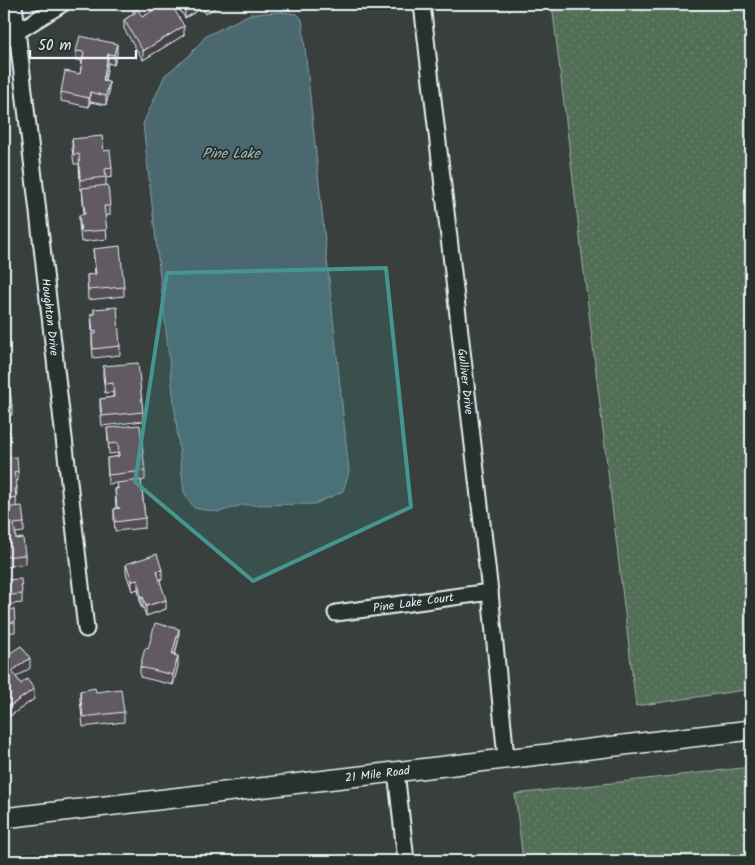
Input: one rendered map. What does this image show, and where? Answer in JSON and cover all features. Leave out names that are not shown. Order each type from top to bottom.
[{"type":"street","name":"Houghton Drive","points":[[14,4],[86,629]]},
{"type":"street","points":[[4,40],[62,4]]},
{"type":"street","name":"Gulliver Drive","points":[[422,4],[490,592],[506,758]]},
{"type":"street","name":"Pine Lake Court","points":[[336,613],[490,592]]},
{"type":"street","name":"21 Mile Road","points":[[4,818],[751,730]]},
{"type":"street","points":[[396,771],[406,861]]},
{"type":"highlighted area","points":[[386,268],[411,507],[253,581],[135,482],[167,273]]},
{"type":"green space","points":[[552,4],[751,4],[751,689],[636,706]]},
{"type":"green space","points":[[751,767],[751,861],[523,861],[515,794]]},
{"type":"water","name":"Pine Lake","points":[[282,12],[297,14],[302,19],[349,472],[343,491],[315,504],[242,505],[219,512],[194,508],[184,492],[143,124],[165,75],[188,57],[206,36],[250,14]]},
{"type":"building","points":[[153,4],[171,4],[184,26],[143,51],[124,20],[136,12],[133,8],[136,6],[142,17],[156,9]]},
{"type":"building","points":[[182,4],[194,4],[185,9]]},
{"type":"building","points":[[80,36],[117,44],[114,55],[108,54],[103,81],[109,82],[106,96],[90,92],[89,98],[61,92],[65,71],[80,74],[84,52],[76,51]]},
{"type":"building","points":[[102,136],[104,151],[110,150],[112,168],[105,169],[106,177],[80,180],[79,154],[74,155],[72,139]]},
{"type":"building","points":[[108,185],[110,206],[104,206],[107,230],[81,232],[79,215],[85,214],[82,188]]},
{"type":"building","points":[[120,246],[124,287],[88,290],[87,275],[96,274],[93,249]]},
{"type":"building","points":[[117,307],[120,346],[93,349],[92,334],[96,334],[96,331],[93,332],[91,314],[94,314],[94,309]]},
{"type":"building","points":[[4,339],[6,358],[4,359]]},
{"type":"building","points":[[138,363],[143,412],[102,416],[100,399],[114,397],[113,383],[105,384],[103,366]]},
{"type":"building","points":[[4,390],[10,390],[12,406],[4,407]]},
{"type":"building","points":[[8,419],[10,435],[4,435],[4,420]]},
{"type":"building","points":[[140,425],[145,471],[108,475],[107,458],[119,456],[118,443],[109,444],[107,428]]},
{"type":"building","points":[[17,457],[18,471],[14,472],[17,488],[15,489],[16,497],[4,499],[4,458]]},
{"type":"building","points":[[141,480],[145,518],[115,522],[114,509],[120,508],[117,507],[115,489],[118,489],[117,483]]},
{"type":"building","points":[[22,506],[24,523],[14,524],[16,539],[23,538],[25,555],[4,557],[4,508]]},
{"type":"building","points":[[157,554],[162,570],[157,571],[166,600],[146,606],[143,597],[141,598],[138,580],[132,581],[126,564]]},
{"type":"building","points":[[21,579],[22,594],[4,596],[4,580]]},
{"type":"building","points":[[4,602],[5,610],[14,609],[15,622],[4,623]]},
{"type":"building","points":[[155,623],[179,629],[172,655],[178,656],[173,675],[140,667],[145,648],[148,649]]},
{"type":"building","points":[[21,646],[30,658],[12,671],[21,684],[27,679],[34,689],[10,706],[4,697],[4,657]]},
{"type":"building","points":[[95,688],[96,692],[121,689],[124,712],[83,717],[80,691]]}]
